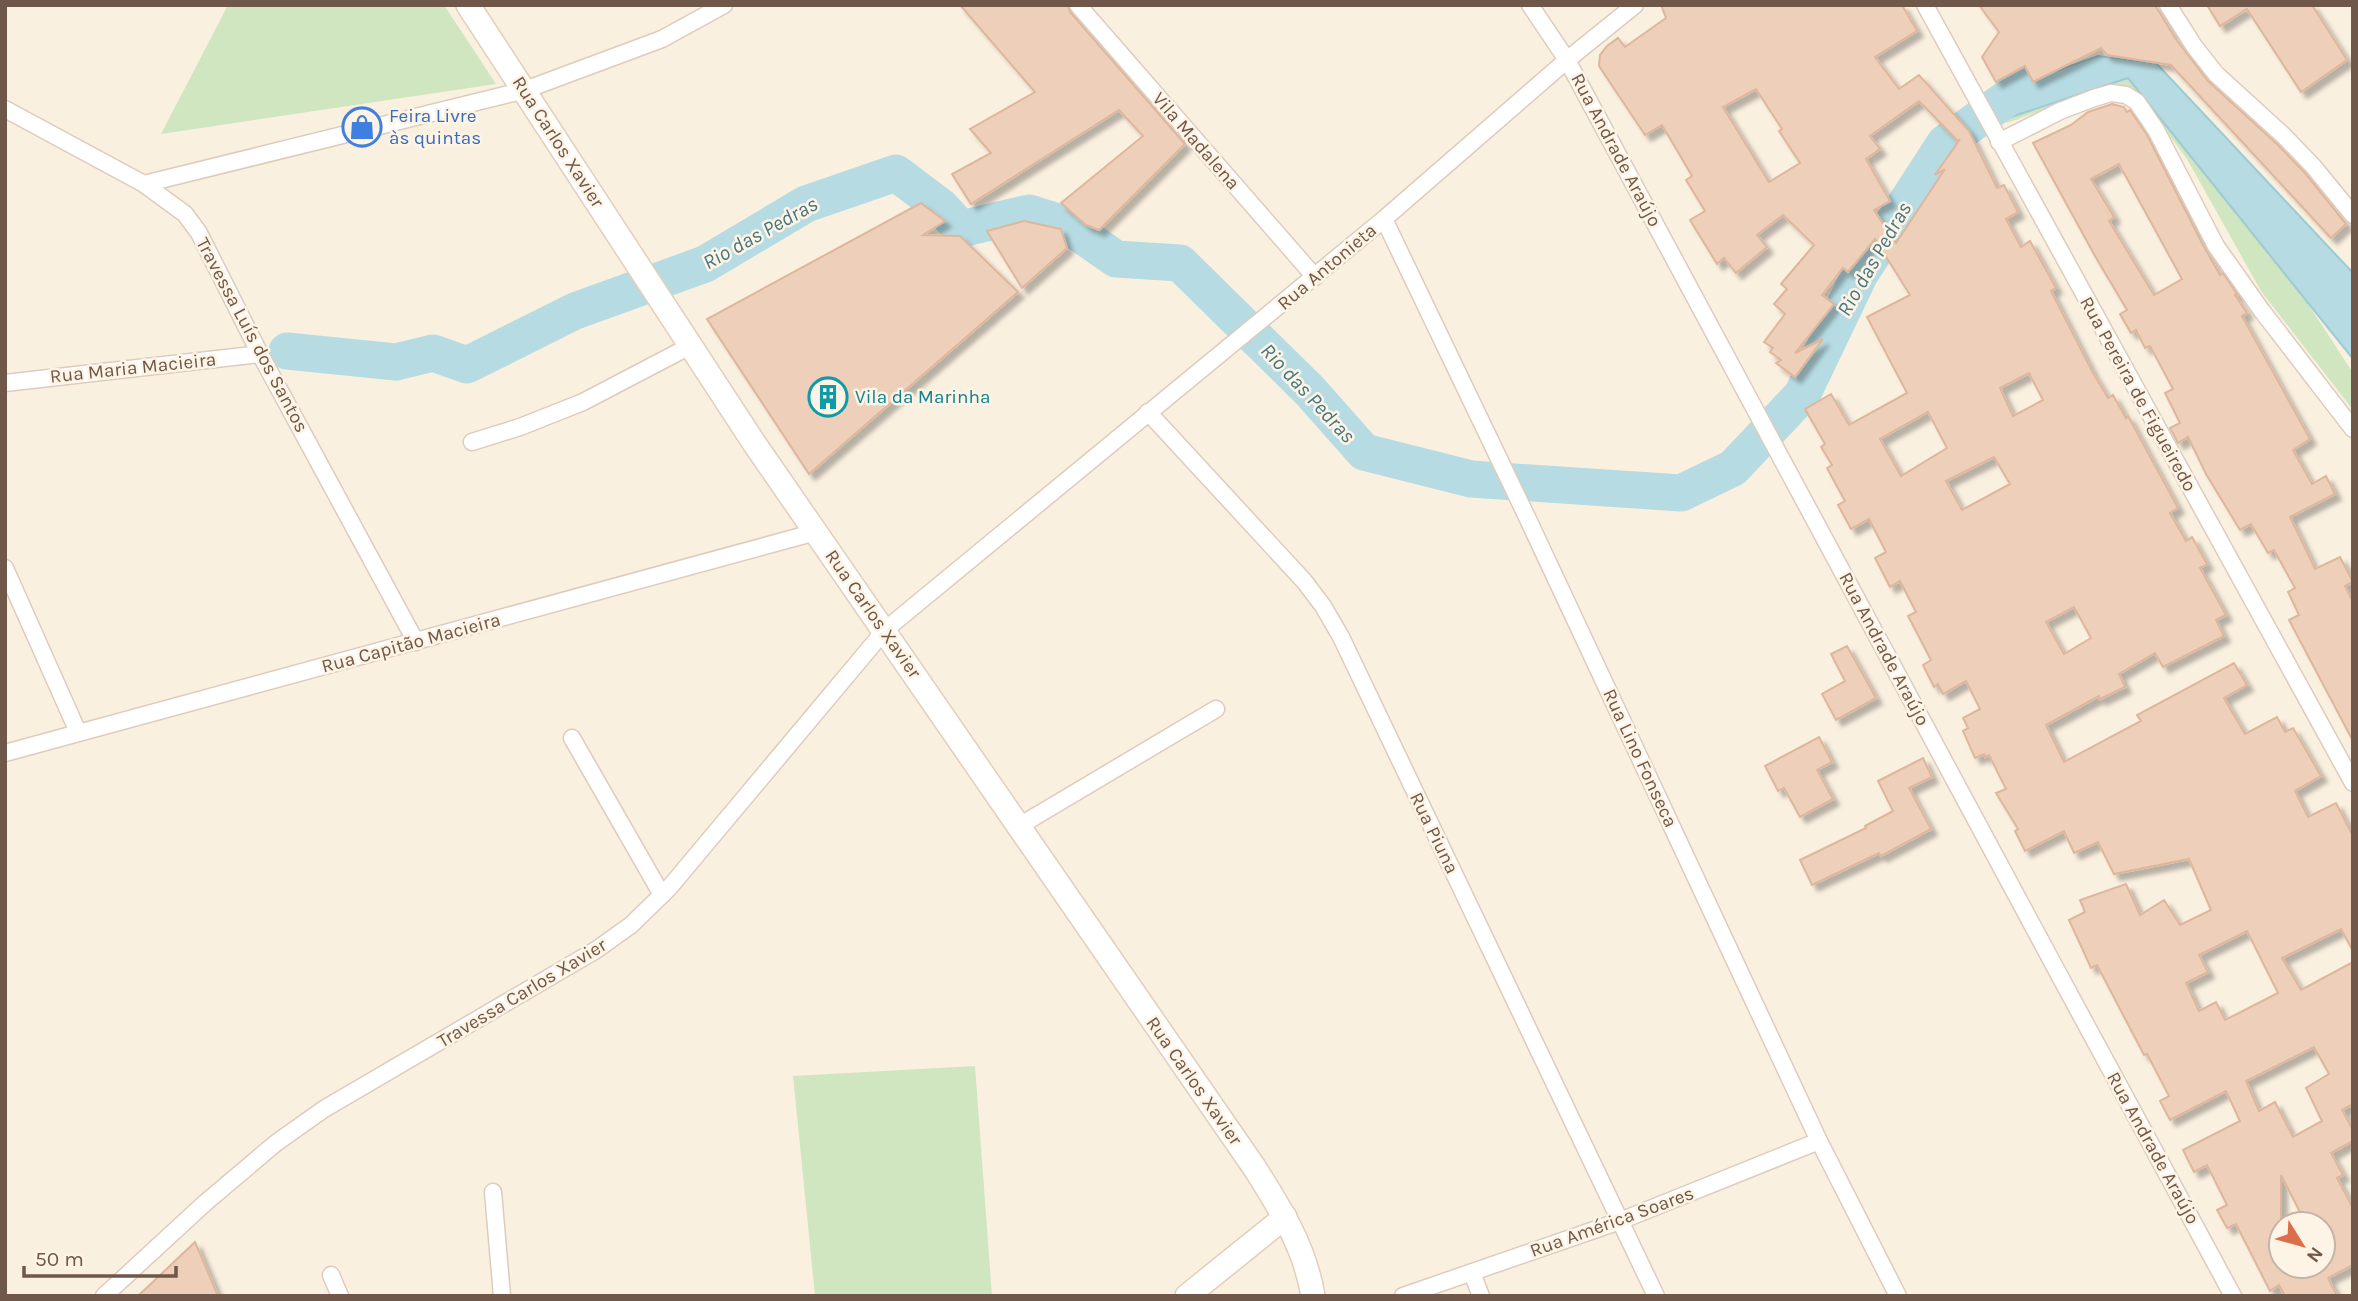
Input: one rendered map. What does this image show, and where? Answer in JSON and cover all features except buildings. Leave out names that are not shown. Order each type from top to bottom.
[{"type":"street","name":"Rua Carlos Xavier","points":[[468,5],[690,346],[1254,1167],[1285,1217],[1302,1252],[1313,1296]]},
{"type":"street","points":[[144,184],[525,90],[662,39],[724,5]]},
{"type":"street","name":"Vila Madalena","points":[[1078,5],[1315,277]]},
{"type":"street","name":"Rua Andrade Araújo","points":[[1530,5],[1567,60],[2233,1296]]},
{"type":"street","name":"Rua Antonieta","points":[[885,630],[1315,277],[1567,60],[1635,5]]},
{"type":"street","name":"Rua Pereira de Figueiredo","points":[[1925,5],[2353,783]]},
{"type":"street","points":[[2168,5],[2194,47],[2216,74],[2284,136],[2313,166],[2353,215]]},
{"type":"street","points":[[1996,138],[2111,93],[2126,95],[2137,102],[2156,130],[2216,246],[2262,311],[2353,429]]},
{"type":"street","name":"Travessa Luís dos Santos","points":[[5,109],[144,184],[186,214],[199,233],[260,354],[416,642]]},
{"type":"street","name":"Rua Lino Fonseca","points":[[1384,219],[1819,1141],[1898,1296]]},
{"type":"street","points":[[472,442],[520,427],[583,402],[690,346]]},
{"type":"street","name":"Rua Maria Macieira","points":[[5,383],[260,354]]},
{"type":"street","name":"Rua Piuna","points":[[1148,412],[1304,581],[1329,616],[1656,1296]]},
{"type":"street","name":"Rua Capitão Macieira","points":[[5,753],[816,532]]},
{"type":"street","points":[[5,568],[79,732]]},
{"type":"street","name":"Travessa Carlos Xavier","points":[[104,1296],[205,1203],[276,1143],[324,1109],[596,950],[632,925],[662,895],[885,630]]},
{"type":"street","points":[[1019,826],[1216,709]]},
{"type":"street","points":[[572,738],[662,895]]},
{"type":"street","name":"Rua América Soares","points":[[1403,1296],[1620,1221],[1819,1141]]},
{"type":"street","points":[[493,1192],[502,1296]]},
{"type":"street","points":[[1187,1296],[1285,1217]]},
{"type":"street","points":[[1472,1273],[1481,1296]]},
{"type":"street","points":[[331,1275],[340,1296]]},
{"type":"green space","points":[[228,5],[444,5],[496,84],[161,134]]},
{"type":"green space","points":[[2144,74],[2245,188],[2310,307],[2353,373],[2353,410],[2261,291],[2187,159],[2142,99],[2112,84],[2007,123],[2000,108],[2038,86]]},
{"type":"green space","points":[[975,1066],[992,1296],[815,1296],[793,1076]]},
{"type":"water","points":[[2098,56],[2156,63],[2353,273],[2353,359],[2128,78],[2005,119],[1992,94]]},
{"type":"waterway","name":"Rio das Pedras","points":[[287,351],[396,362],[433,353],[467,365],[575,311],[705,264],[806,204],[896,173],[941,207],[961,229],[1029,213],[1067,225],[1116,259],[1180,263],[1310,391],[1364,452],[1471,479],[1681,493],[1733,468],[1802,395],[1860,274],[1945,143],[2031,81],[2038,79]]},
{"type":"place","name":"Feira Livre às quintas","points":[[362,127]]},
{"type":"place","name":"Vila da Marinha","points":[[828,397]]}]
